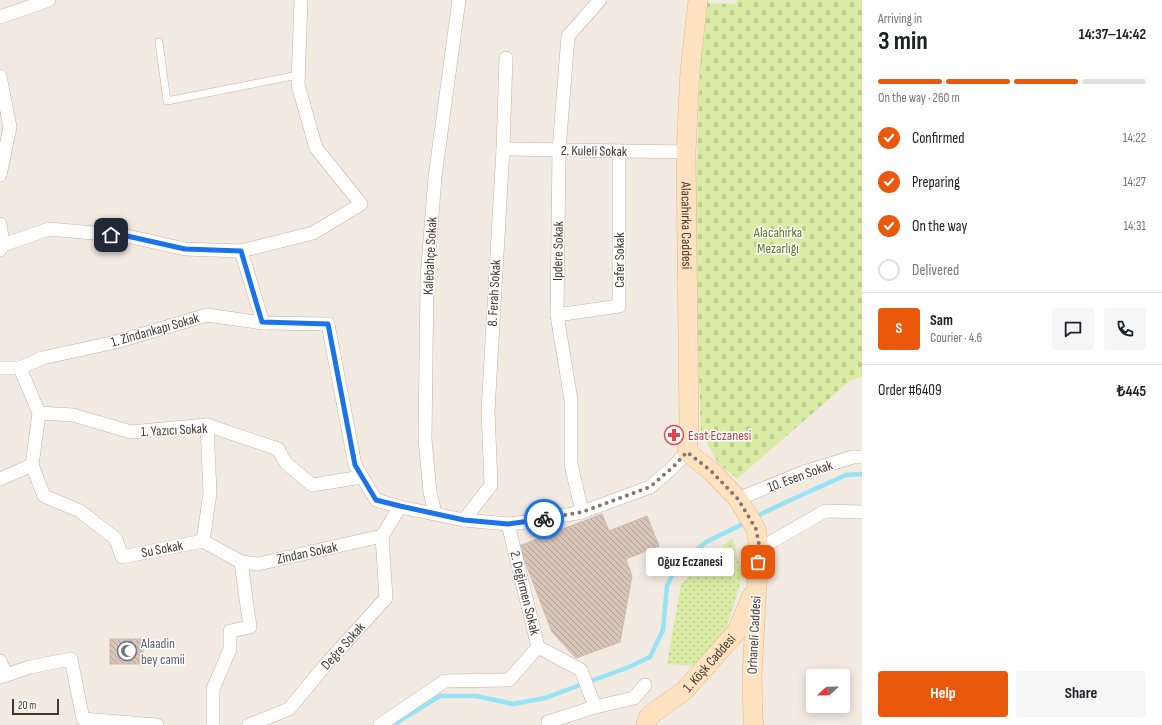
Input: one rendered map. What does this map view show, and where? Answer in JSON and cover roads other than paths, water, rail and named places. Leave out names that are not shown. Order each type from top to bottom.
[{"type":"main road","name":"Alacahırka Caddesi","points":[[687,452],[689,428],[686,152],[690,71],[698,0]]},
{"type":"main road","name":"Orhaneli Caddesi","points":[[687,452],[711,471],[738,499],[756,529],[760,549],[756,587],[755,636],[752,674],[754,725]]},
{"type":"main road","name":"1. Köşk Caddesi","points":[[646,725],[650,716],[684,690],[737,631],[756,587]]},
{"type":"street","points":[[0,16],[49,0]]},
{"type":"street","points":[[0,224],[1,247],[49,229],[127,236],[185,249],[241,251],[312,233],[361,204],[316,148],[298,85],[301,0]]},
{"type":"street","name":"Kalebahçe Sokak","points":[[435,513],[430,492],[425,439],[427,278],[435,177],[459,0]]},
{"type":"street","name":"Ipdere Sokak","points":[[582,512],[571,464],[571,400],[557,315],[559,150],[568,36],[600,0]]},
{"type":"street","name":"8. Ferah Sokak","points":[[464,520],[491,485],[488,411],[503,149],[506,58]]},
{"type":"street","points":[[0,76],[10,127],[0,175]]},
{"type":"street","name":"2. Kuleli Sokak","points":[[503,149],[686,152]]},
{"type":"street","name":"Cafer Sokak","points":[[557,315],[619,306],[619,151]]},
{"type":"street","points":[[241,251],[262,322]]},
{"type":"street","name":"1. Zindankapı Sokak","points":[[20,368],[42,358],[116,342],[207,315],[262,322],[328,324],[355,465],[376,500],[464,520],[508,524],[534,521],[582,512],[650,487],[673,467],[687,452]]},
{"type":"street","points":[[0,368],[20,368],[39,413],[32,465],[0,478]]},
{"type":"street","name":"1. Yazıcı Sokak","points":[[39,413],[73,415],[131,432],[207,425],[278,449],[286,463],[312,485],[362,477]]},
{"type":"street","points":[[203,541],[210,494],[207,425]]},
{"type":"street","name":"10. Esen Sokak","points":[[738,499],[804,472],[853,457],[862,457]]},
{"type":"street","name":"Su Sokak","points":[[32,465],[44,496],[80,512],[116,539],[122,557],[203,541]]},
{"type":"street","points":[[382,536],[400,506]]},
{"type":"street","points":[[760,549],[825,511],[862,512]]},
{"type":"street","name":"2. Değirmen Sokak","points":[[508,524],[538,647],[581,670],[594,702]]},
{"type":"street","name":"Zindan Sokak","points":[[203,541],[241,562],[258,564],[382,536]]},
{"type":"street","name":"Değre Sokak","points":[[249,725],[290,709],[328,662],[386,598],[382,536]]},
{"type":"street","points":[[213,725],[214,690],[230,649],[230,631],[250,627],[241,562]]},
{"type":"street","points":[[380,725],[445,681],[509,680],[538,647]]},
{"type":"street","points":[[0,661],[3,676],[30,667],[71,659],[83,719],[157,725]]},
{"type":"street","points":[[548,725],[548,722],[594,702],[634,698],[645,685]]},
{"type":"lane","points":[[159,42],[167,101],[298,75]]},
{"type":"waterway","points":[[755,517],[846,475],[862,474]]},
{"type":"waterway","points":[[397,725],[399,721],[440,696],[476,696],[513,704],[545,698],[629,667],[650,657],[663,630],[667,586],[676,567],[706,542],[747,522]]},
{"type":"place","name":"Esat Eczanesi","points":[[674,435]]},
{"type":"place","name":"Oğuz Eczanesi","points":[[758,562]]},
{"type":"place","name":"Alaadin bey camii","points":[[127,651]]},
{"type":"park label","name":"Alacahırka Mezarlığı","points":[[778,240]]}]
